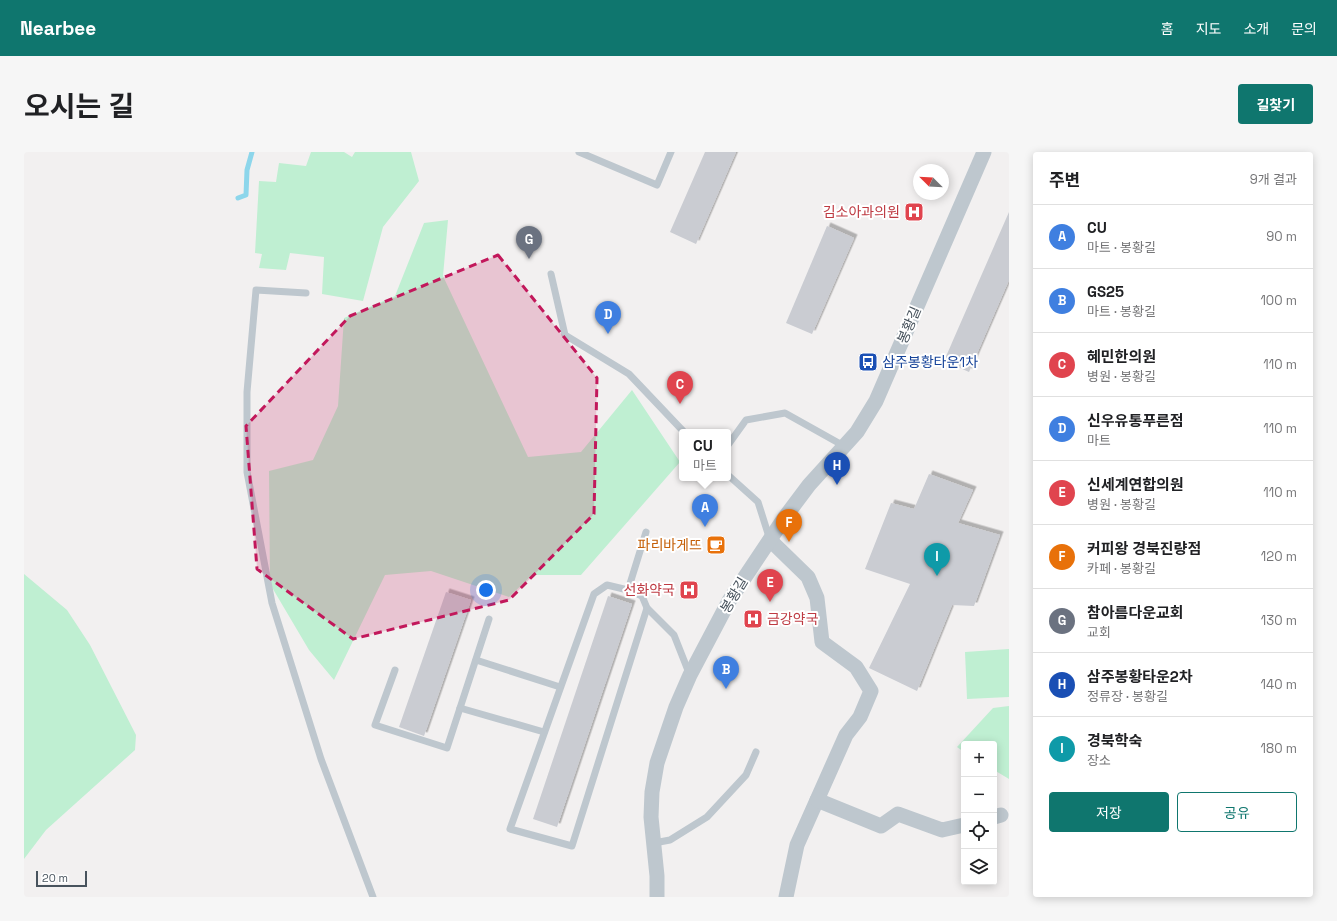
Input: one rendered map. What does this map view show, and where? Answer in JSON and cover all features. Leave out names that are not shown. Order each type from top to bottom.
[{"type":"street","name":"봉황길","points":[[657,897],[651,817],[652,792],[657,763],[676,707],[690,675],[729,601],[785,517],[809,485],[857,432],[876,401],[984,152]]},
{"type":"street","points":[[770,540],[808,577],[817,598],[822,642],[856,666],[872,691],[860,718],[846,735],[797,845],[786,897]]},
{"type":"street","points":[[817,800],[881,826],[898,814],[942,830],[961,826]]},
{"type":"lane","points":[[579,152],[657,185],[671,152]]},
{"type":"lane","points":[[551,274],[565,335],[629,374],[681,429]]},
{"type":"lane","points":[[306,293],[256,290],[247,392],[247,472],[272,603],[321,759],[373,897]]},
{"type":"lane","points":[[731,441],[746,420],[785,413],[844,446]]},
{"type":"lane","points":[[731,478],[758,502],[770,540]]},
{"type":"lane","points":[[628,590],[646,532]]},
{"type":"lane","points":[[647,608],[572,846],[510,829],[594,594],[607,585],[628,590],[642,596],[647,608],[674,635],[690,675]]},
{"type":"lane","points":[[395,670],[375,726],[447,748],[489,620]]},
{"type":"lane","points":[[476,660],[560,687]]},
{"type":"lane","points":[[460,708],[544,732]]},
{"type":"lane","points":[[654,843],[670,840],[708,817],[746,775],[756,752]]},
{"type":"highlighted area","points":[[498,255],[597,378],[594,514],[509,600],[353,639],[257,569],[246,426],[350,316]]},
{"type":"green space","points":[[311,152],[344,152],[352,157],[355,152],[411,152],[419,181],[383,227],[363,301],[322,294],[324,257],[290,253],[286,270],[259,268],[262,254],[255,253],[259,181],[276,182],[279,163],[306,166]]},
{"type":"green space","points":[[448,220],[443,276],[528,457],[581,452],[632,390],[679,460],[679,463],[581,575],[532,575],[509,597],[431,571],[385,575],[334,680],[309,650],[270,584],[269,471],[313,460],[338,406],[344,318],[395,296],[424,223]]},
{"type":"green space","points":[[24,574],[67,610],[90,645],[136,735],[135,750],[46,830],[24,859]]},
{"type":"green space","points":[[1009,649],[1009,697],[967,699],[965,652]]},
{"type":"green space","points":[[1009,706],[1009,779],[997,772],[997,741],[963,741],[993,708]]},
{"type":"green space","points":[[961,743],[961,750],[957,747]]},
{"type":"building","points":[[705,152],[736,152],[696,244],[670,232]]},
{"type":"building","points":[[1009,212],[1009,280],[969,372],[944,361]]},
{"type":"building","points":[[827,226],[854,238],[812,334],[786,323]]},
{"type":"building","points":[[929,474],[973,490],[958,523],[1000,535],[974,606],[952,605],[917,691],[869,668],[910,584],[865,569],[891,503],[914,509]]},
{"type":"building","points":[[446,592],[471,600],[424,736],[399,727]]},
{"type":"building","points":[[608,596],[632,604],[557,827],[533,819]]},
{"type":"waterway","points":[[238,198],[246,195],[247,170],[252,152]]},
{"type":"place","name":"김소아과의원","points":[[914,212]]},
{"type":"place","name":"참아름다운교회","points":[[529,259]]},
{"type":"place","name":"신우유통푸른점","points":[[608,334]]},
{"type":"place","name":"삼주봉황타운1차","points":[[868,362]]},
{"type":"place","name":"혜민한의원","points":[[680,404]]},
{"type":"place","name":"삼주봉황타운2차","points":[[837,485]]},
{"type":"place","name":"CU","points":[[705,527]]},
{"type":"place","name":"커피왕 경북진량점","points":[[789,542]]},
{"type":"place","name":"파리바게뜨","points":[[716,545]]},
{"type":"place","name":"경북학숙","points":[[937,576]]},
{"type":"place","name":"선화약국","points":[[689,590]]},
{"type":"place","name":"신세계연합의원","points":[[770,602]]},
{"type":"place","name":"금강약국","points":[[753,619]]},
{"type":"place","name":"GS25","points":[[726,689]]}]
